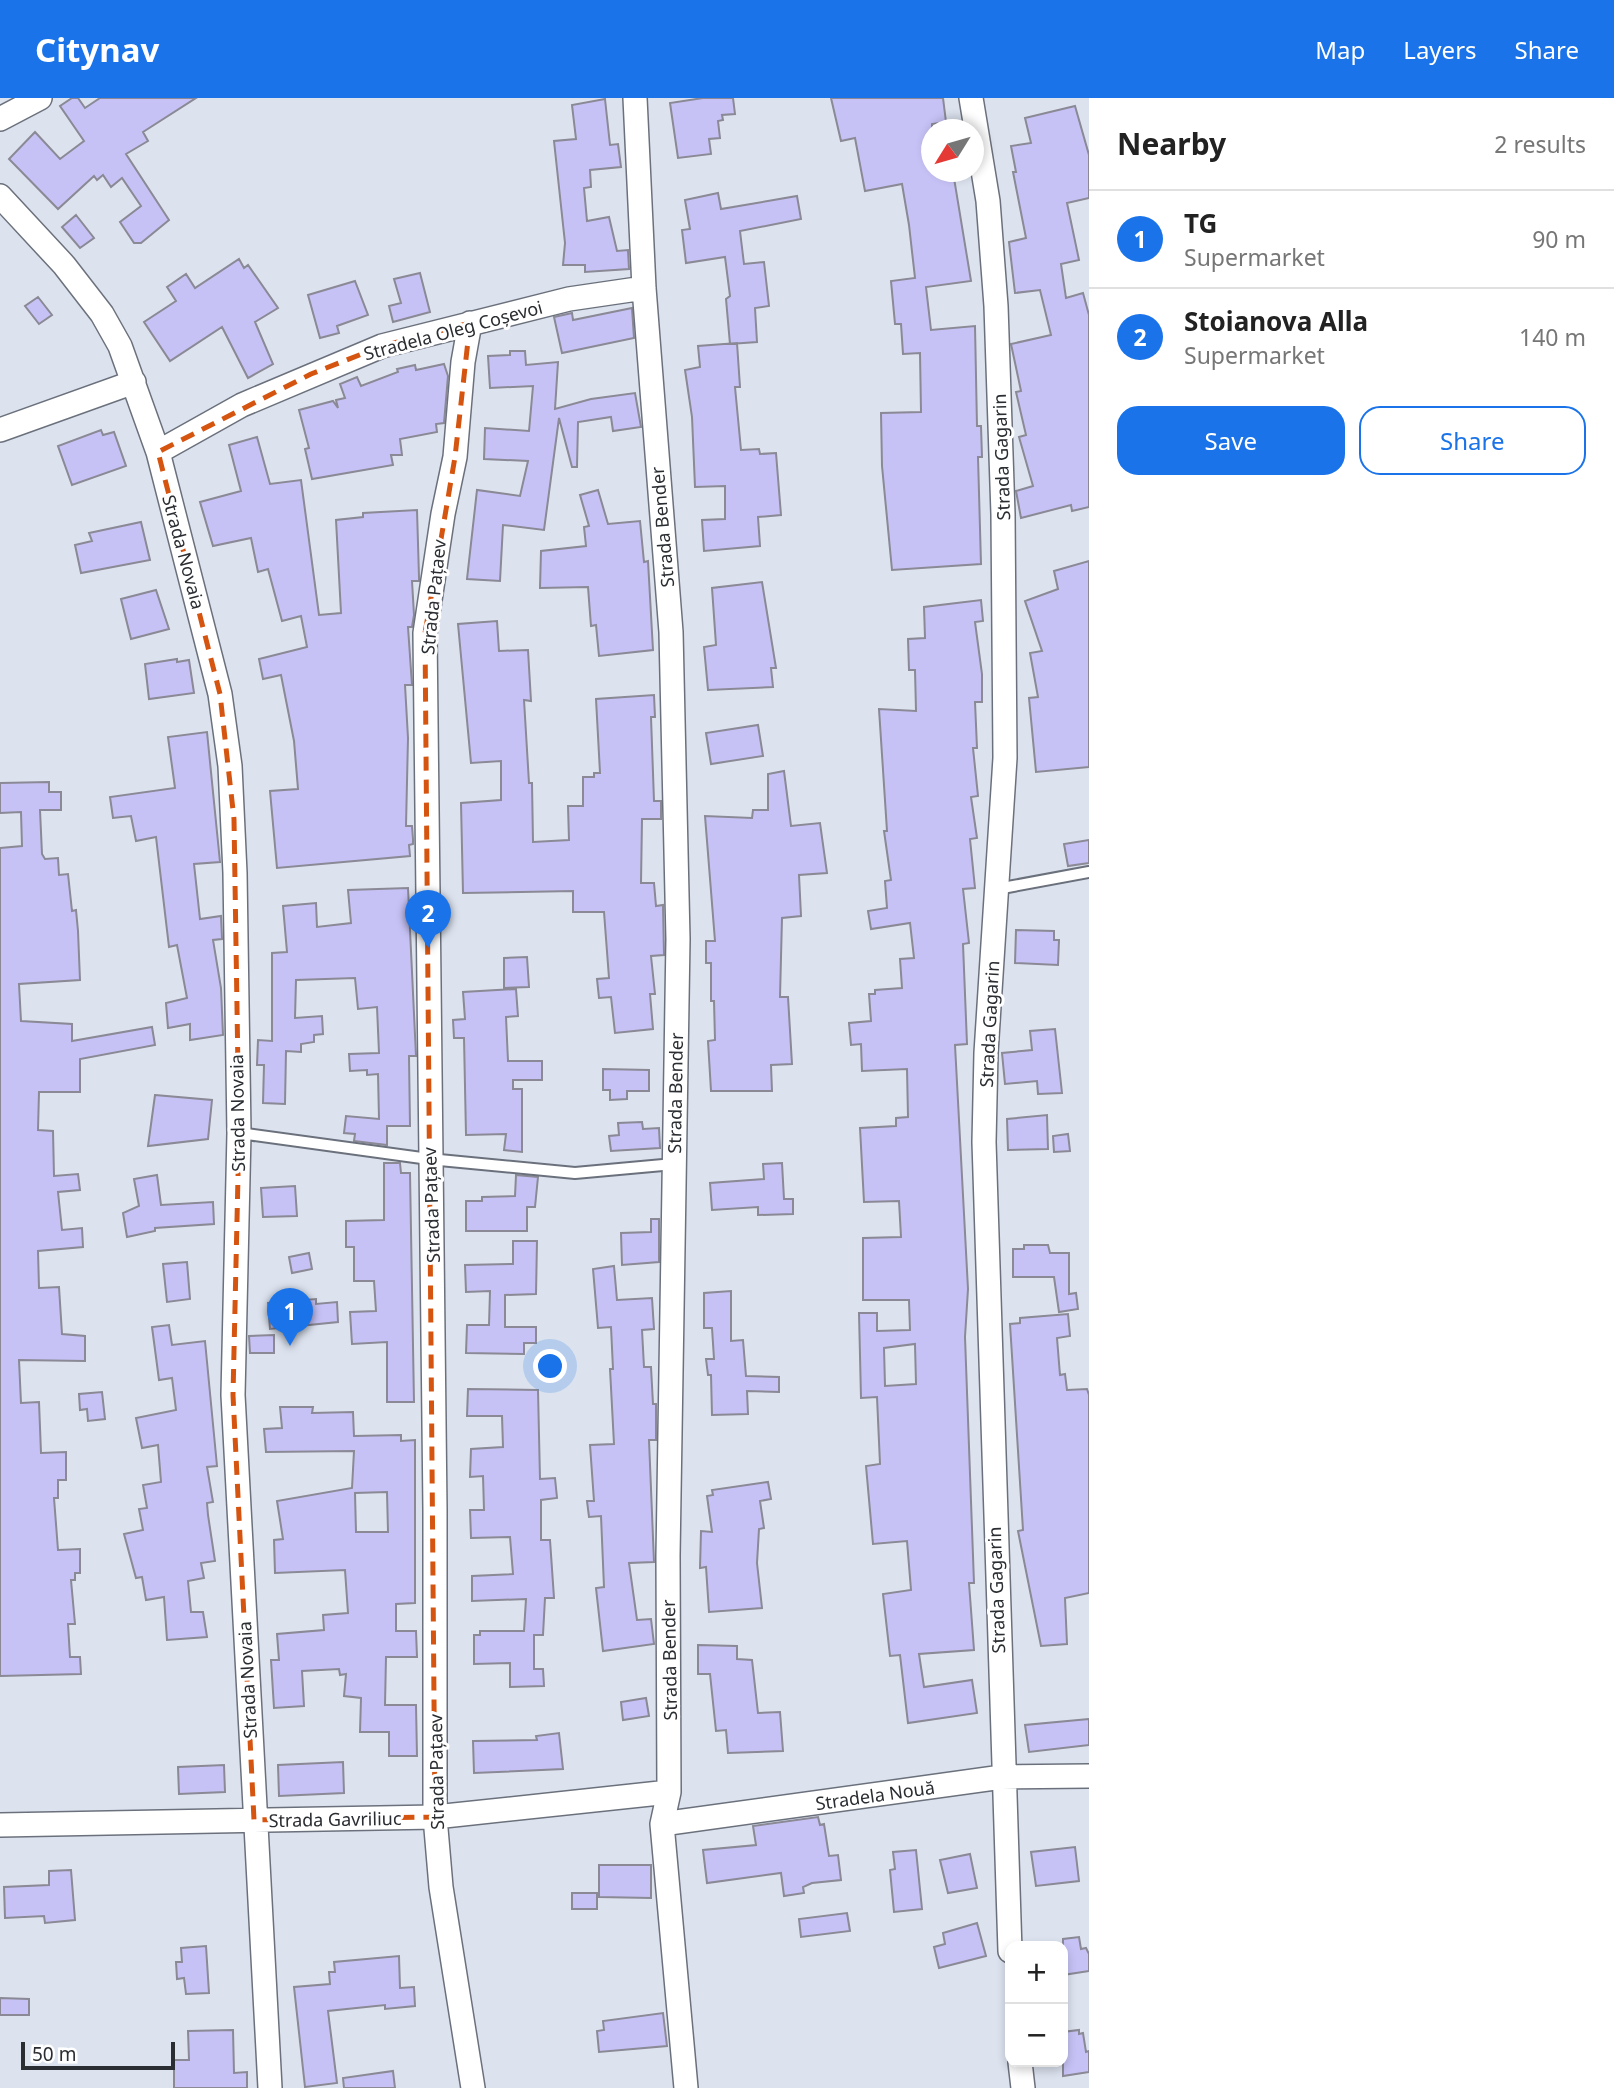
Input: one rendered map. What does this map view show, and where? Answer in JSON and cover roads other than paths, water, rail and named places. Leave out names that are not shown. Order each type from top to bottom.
[{"type":"street","points":[[0,119],[40,98]]},
{"type":"street","name":"Strada Bender","points":[[635,98],[644,288],[671,632],[678,939],[668,1556],[669,1792],[662,1824],[686,2088]]},
{"type":"street","name":"Strada Gagarin","points":[[971,98],[988,201],[999,359],[1005,758],[986,1053],[984,1142],[1002,1777],[1010,1941]]},
{"type":"street","name":"Strada Novaia","points":[[0,196],[64,265],[102,314],[120,345],[158,452],[220,694],[230,766],[235,873],[239,1133],[233,1395],[270,2088]]},
{"type":"street","name":"Stradela Oleg Coșevoi","points":[[158,452],[242,405],[382,346],[569,299],[644,288]]},
{"type":"street","name":"Strada Pațaev","points":[[470,323],[463,362],[455,457],[443,514],[425,633],[435,1510],[435,1817],[445,1910],[474,2088]]},
{"type":"street","points":[[0,430],[134,382]]},
{"type":"street","name":"Stradela Nouă","points":[[662,1824],[1002,1777],[1089,1776]]},
{"type":"street","name":"Strada Gavriliuc","points":[[0,1825],[435,1817],[669,1792]]},
{"type":"street","points":[[1021,2067],[1023,2088]]},
{"type":"lane","points":[[997,888],[1089,872]]},
{"type":"lane","points":[[239,1133],[429,1158],[575,1173],[674,1164]]},
{"type":"place","name":"Stoianova Alla","points":[[428,948]]},
{"type":"place","name":"TG","points":[[290,1346]]}]
